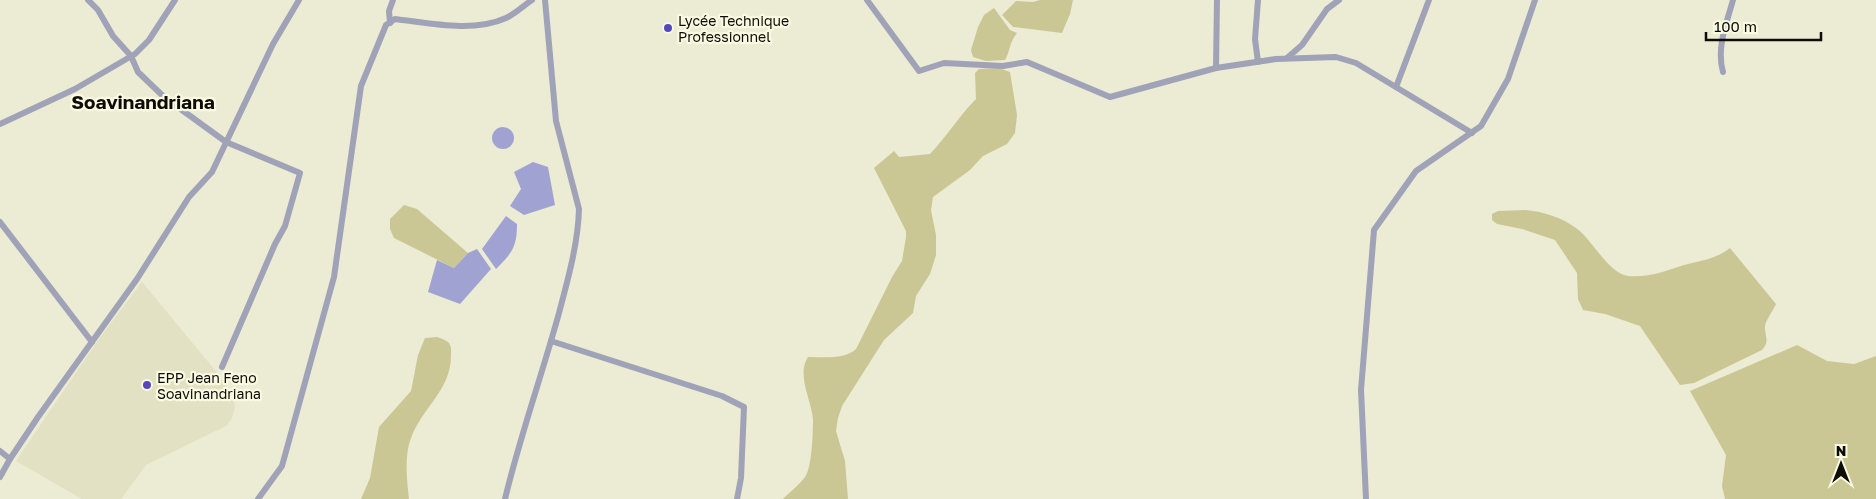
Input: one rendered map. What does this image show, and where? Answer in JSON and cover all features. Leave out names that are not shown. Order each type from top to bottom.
[{"type":"street","points":[[88,0],[98,10],[113,36],[130,56],[138,72],[164,98],[226,142],[300,173],[286,226],[275,244],[222,367]]},
{"type":"street","points":[[0,124],[74,89],[130,56],[149,40],[175,0]]},
{"type":"street","points":[[0,478],[10,459],[137,279],[189,197],[212,172],[273,44],[299,0]]},
{"type":"street","points":[[390,23],[389,11],[393,0]]},
{"type":"street","points":[[258,499],[282,466],[334,277],[361,86],[386,25],[395,19],[471,25],[492,22],[506,18],[532,0]]},
{"type":"street","points":[[505,499],[570,271],[579,209],[556,121],[545,0]]},
{"type":"street","points":[[867,0],[919,71],[944,63],[1003,66],[1027,62],[1110,97],[1216,68],[1287,58],[1336,57],[1356,63],[1472,132]]},
{"type":"street","points":[[1216,68],[1217,0]]},
{"type":"street","points":[[1258,0],[1256,38],[1258,62]]},
{"type":"street","points":[[1287,58],[1302,45],[1327,9],[1338,0]]},
{"type":"street","points":[[1396,87],[1429,0]]},
{"type":"street","points":[[1366,499],[1361,390],[1374,230],[1416,171],[1481,126],[1508,79],[1535,0]]},
{"type":"street","points":[[1723,72],[1722,44],[1726,20],[1733,0]]},
{"type":"street","points":[[0,222],[92,342]]},
{"type":"street","points":[[551,341],[722,396],[744,407],[741,478],[737,499]]},
{"type":"street","points":[[0,451],[10,459]]},
{"type":"shaded area","points":[[1040,0],[1073,0],[1070,14],[1062,33],[1013,27],[1002,15],[1016,1],[1033,2]]},
{"type":"shaded area","points":[[994,8],[1010,30],[1017,33],[1005,60],[986,61],[973,57],[971,50],[984,15]]},
{"type":"shaded area","points":[[999,68],[1010,72],[1017,115],[1015,133],[1007,144],[983,156],[970,170],[933,197],[931,210],[936,235],[936,255],[930,274],[916,296],[913,313],[884,340],[842,406],[838,418],[836,431],[845,461],[848,499],[783,499],[805,477],[811,458],[813,420],[804,380],[805,364],[808,357],[846,355],[856,349],[902,261],[906,231],[874,168],[894,151],[899,157],[930,154],[976,99],[975,73],[979,69]]},
{"type":"shaded area","points":[[404,205],[417,209],[468,253],[454,268],[394,238],[390,229],[390,219]]},
{"type":"shaded area","points":[[1526,210],[1552,216],[1570,224],[1582,233],[1614,269],[1628,276],[1643,276],[1663,272],[1713,257],[1730,248],[1776,304],[1765,325],[1766,342],[1764,347],[1762,350],[1694,383],[1680,385],[1640,326],[1605,314],[1583,310],[1578,299],[1577,273],[1555,240],[1522,229],[1497,224],[1492,220],[1492,214],[1498,211]]},
{"type":"shaded area","name":"EPP Jean Feno Soavinandriana","points":[[142,282],[219,375],[233,396],[235,407],[232,418],[226,426],[146,465],[121,499],[82,499],[16,461],[98,340]]},
{"type":"shaded area","points":[[437,337],[447,341],[450,345],[450,368],[441,389],[422,417],[411,438],[407,460],[409,499],[361,499],[370,478],[379,427],[411,391],[418,355],[425,338]]},
{"type":"shaded area","points":[[1797,345],[1827,361],[1854,364],[1876,356],[1876,499],[1725,499],[1722,486],[1726,455],[1690,391]]},
{"type":"water","points":[[499,127],[507,127],[514,134],[514,142],[507,149],[499,149],[492,142],[492,134]]},
{"type":"water","points":[[533,162],[548,167],[555,205],[524,215],[510,206],[521,189],[514,172]]},
{"type":"water","points":[[506,216],[517,224],[515,244],[510,254],[496,269],[482,249]]},
{"type":"water","points":[[477,249],[491,269],[460,304],[428,292],[437,260],[454,268],[468,253]]},
{"type":"place","name":"Lycée Technique Professionnel","points":[[668,28]]},
{"type":"place","name":"EPP Jean Feno Soavinandriana","points":[[147,385]]},
{"type":"district","name":"Soavinandriana","points":[[143,101]]}]
